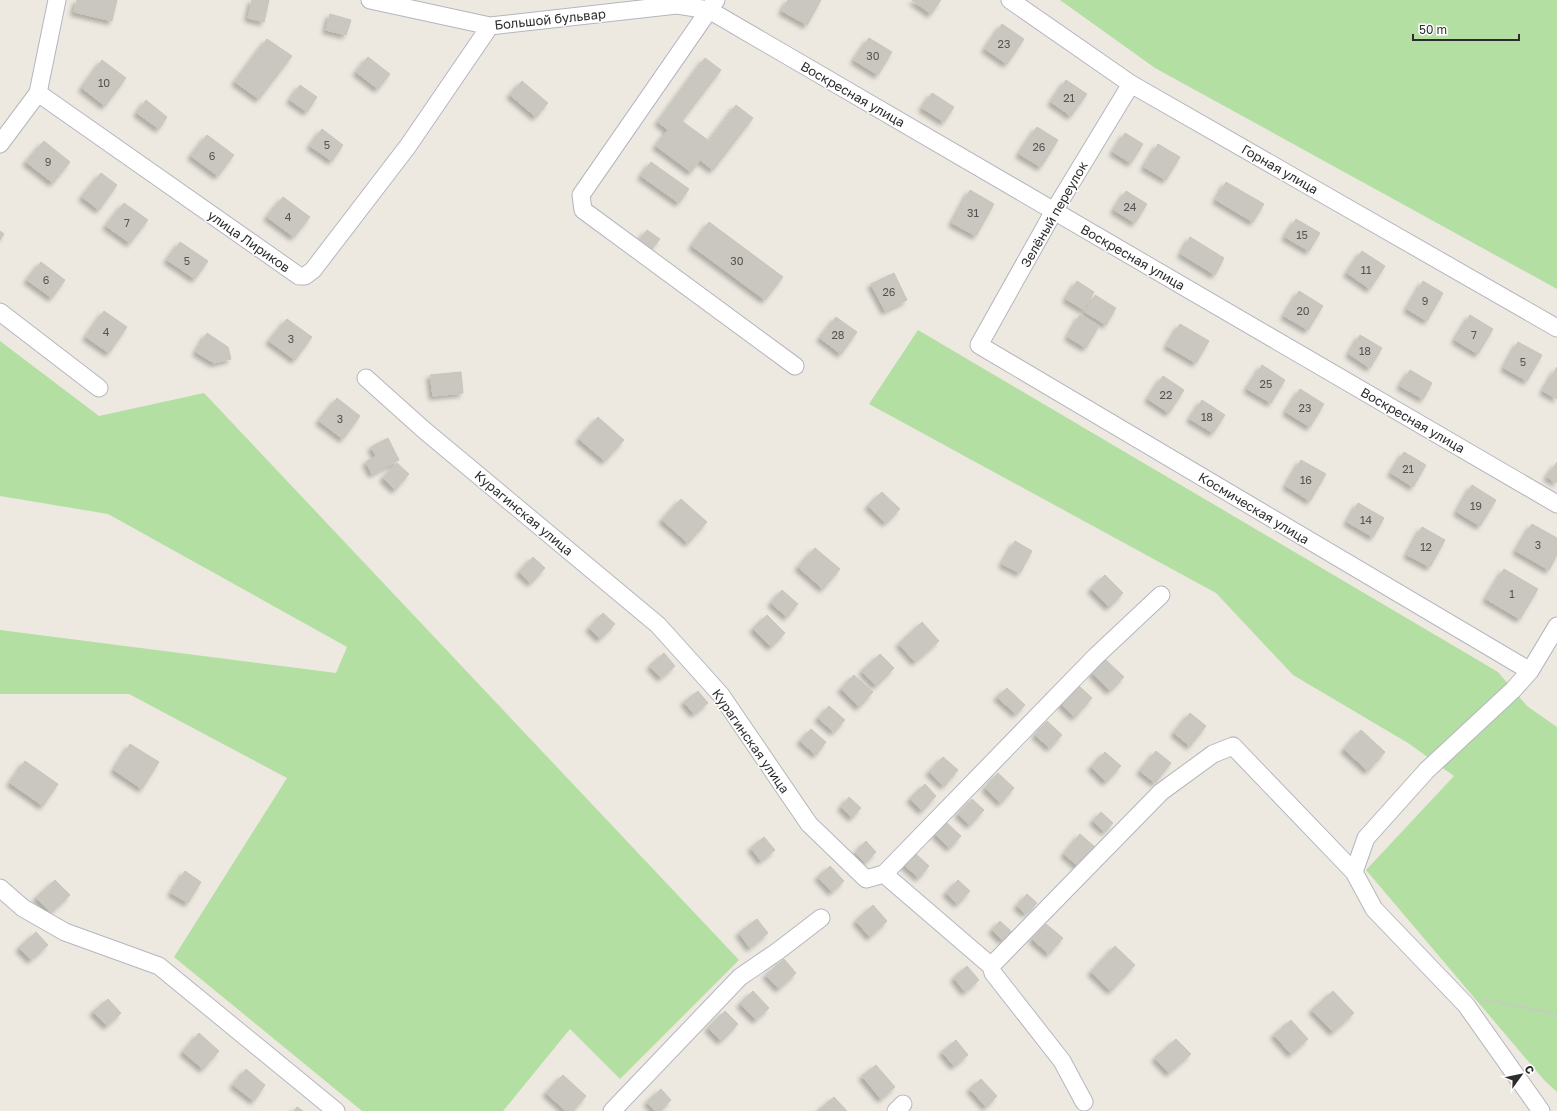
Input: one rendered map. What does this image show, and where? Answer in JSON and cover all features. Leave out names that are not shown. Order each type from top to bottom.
[{"type":"street","points":[[0,144],[38,93],[57,0]]},
{"type":"street","name":"Большой бульвар","points":[[370,0],[490,26],[677,5],[712,5]]},
{"type":"street","name":"Горная улица","points":[[1010,0],[1131,84],[1557,328]]},
{"type":"street","points":[[712,5],[581,196],[583,210],[795,366]]},
{"type":"street","name":"Воскресная улица","points":[[712,5],[1054,211],[1557,504]]},
{"type":"street","name":"улица Лириков","points":[[38,93],[298,276],[305,276],[313,270],[408,146],[490,26]]},
{"type":"street","name":"Зелёный переулок","points":[[979,345],[1054,211],[1131,84]]},
{"type":"street","points":[[0,312],[99,388]]},
{"type":"street","name":"Космическая улица","points":[[979,345],[1530,671]]},
{"type":"street","name":"Курагинская улица","points":[[366,378],[424,430],[658,625],[721,695],[809,824],[866,879],[884,874]]},
{"type":"street","points":[[1084,1102],[1062,1061],[993,973],[991,966],[884,874],[1095,658],[1161,595]]},
{"type":"street","points":[[1354,872],[1366,838],[1427,770],[1513,690],[1530,671],[1557,626]]},
{"type":"street","points":[[991,966],[1161,792],[1213,754],[1233,746],[1354,872],[1374,909],[1466,1005],[1541,1111]]},
{"type":"street","points":[[0,888],[24,908],[65,932],[159,966],[336,1111]]},
{"type":"street","points":[[612,1111],[740,977],[778,951],[821,918]]},
{"type":"path","points":[[1466,1005],[1487,1000],[1557,1014]]},
{"type":"green space","points":[[1060,0],[1557,0],[1557,289],[1155,68]]},
{"type":"green space","points":[[918,330],[1498,672],[1527,706],[1557,727],[1557,1092],[1544,1080],[1366,870],[1454,776],[1408,743],[1293,675],[1216,593],[869,404]]},
{"type":"green space","points":[[0,341],[99,416],[204,393],[739,960],[620,1079],[570,1029],[503,1111],[362,1111],[174,957],[287,778],[129,694],[0,694],[0,630],[336,673],[347,647],[108,514],[0,496]]},
{"type":"building","points":[[77,0],[117,0],[112,21],[74,12]]},
{"type":"building","points":[[252,0],[269,0],[264,22],[248,18]]},
{"type":"building","points":[[788,0],[821,0],[807,25],[782,11]]},
{"type":"building","points":[[912,0],[941,0],[931,14]]},
{"type":"building","points":[[330,14],[351,20],[346,35],[326,30]]},
{"type":"building","points":[[1002,24],[1024,39],[1007,64],[985,49]]},
{"type":"building","points":[[869,38],[892,52],[878,75],[854,60]]},
{"type":"building","points":[[267,39],[292,56],[259,99],[235,82]]},
{"type":"building","points":[[368,57],[390,74],[378,89],[356,72]]},
{"type":"building","points":[[705,58],[721,70],[682,121],[709,141],[736,105],[753,118],[713,170],[700,160],[691,172],[656,146],[668,130],[658,122]]},
{"type":"building","points":[[102,60],[126,78],[105,106],[82,88]]},
{"type":"building","points":[[1066,80],[1087,94],[1071,116],[1051,102]]},
{"type":"building","points":[[522,81],[548,103],[536,117],[510,95]]},
{"type":"building","points":[[300,85],[317,97],[307,112],[290,100]]},
{"type":"building","points":[[932,93],[954,107],[944,122],[922,108]]},
{"type":"building","points":[[146,100],[167,117],[159,129],[137,113]]},
{"type":"building","points":[[1037,127],[1058,140],[1041,167],[1019,154]]},
{"type":"building","points":[[322,129],[343,145],[332,161],[310,146]]},
{"type":"building","points":[[1125,133],[1143,144],[1131,163],[1113,152]]},
{"type":"building","points":[[207,135],[234,155],[218,176],[191,156]]},
{"type":"building","points":[[44,141],[70,162],[53,183],[26,162]]},
{"type":"building","points":[[1158,144],[1180,157],[1166,180],[1144,167]]},
{"type":"building","points":[[651,162],[689,189],[679,203],[641,176]]},
{"type":"building","points":[[101,173],[117,185],[99,210],[82,197]]},
{"type":"building","points":[[1226,182],[1264,204],[1253,222],[1216,200]]},
{"type":"building","points":[[970,190],[994,204],[976,236],[952,223]]},
{"type":"building","points":[[1126,191],[1147,204],[1135,223],[1114,210]]},
{"type":"building","points":[[283,197],[310,217],[294,237],[267,217]]},
{"type":"building","points":[[124,203],[148,220],[130,243],[106,226]]},
{"type":"building","points":[[1296,219],[1320,233],[1309,251],[1285,237]]},
{"type":"building","points":[[709,222],[783,277],[765,300],[692,246]]},
{"type":"building","points":[[647,230],[660,239],[650,251],[638,242]]},
{"type":"building","points":[[0,231],[4,234],[0,240]]},
{"type":"building","points":[[1190,237],[1224,258],[1215,275],[1181,254]]},
{"type":"building","points":[[180,242],[208,261],[195,279],[167,260]]},
{"type":"building","points":[[1362,251],[1385,266],[1370,289],[1347,273]]},
{"type":"building","points":[[41,262],[65,280],[52,298],[27,280]]},
{"type":"building","points":[[894,273],[907,300],[885,311],[871,284]]},
{"type":"building","points":[[1077,281],[1094,292],[1084,310],[1066,299]]},
{"type":"building","points":[[1423,281],[1443,293],[1427,321],[1407,309]]},
{"type":"building","points":[[1299,291],[1323,306],[1308,330],[1284,316]]},
{"type":"building","points":[[1095,295],[1116,308],[1106,325],[1085,312]]},
{"type":"building","points":[[104,311],[127,327],[109,353],[86,337]]},
{"type":"building","points":[[1080,315],[1099,326],[1086,348],[1068,337]]},
{"type":"building","points":[[1470,315],[1493,329],[1478,354],[1455,340]]},
{"type":"building","points":[[836,317],[857,332],[841,354],[820,338]]},
{"type":"building","points":[[287,319],[312,337],[295,360],[269,341]]},
{"type":"building","points":[[1180,324],[1209,341],[1196,363],[1167,346]]},
{"type":"building","points":[[207,333],[228,347],[231,359],[214,363],[196,352]]},
{"type":"building","points":[[1360,335],[1382,348],[1370,368],[1349,354]]},
{"type":"building","points":[[1518,342],[1542,355],[1527,381],[1504,368]]},
{"type":"building","points":[[1262,365],[1285,380],[1271,403],[1247,389]]},
{"type":"building","points":[[1557,367],[1557,399],[1543,391]]},
{"type":"building","points":[[1410,370],[1432,383],[1423,399],[1400,386]]},
{"type":"building","points":[[461,372],[463,393],[433,396],[430,375]]},
{"type":"building","points":[[1163,376],[1184,390],[1169,413],[1148,399]]},
{"type":"building","points":[[1300,389],[1324,404],[1310,427],[1286,412]]},
{"type":"building","points":[[337,398],[360,416],[343,439],[319,421]]},
{"type":"building","points":[[1202,400],[1225,415],[1213,433],[1190,419]]},
{"type":"building","points":[[598,417],[624,440],[605,461],[579,439]]},
{"type":"building","points":[[388,438],[399,460],[372,474],[366,462],[376,456],[371,447]]},
{"type":"building","points":[[1404,452],[1426,465],[1413,487],[1391,473]]},
{"type":"building","points":[[1301,460],[1326,474],[1310,501],[1286,486]]},
{"type":"building","points":[[1557,462],[1557,483],[1547,477]]},
{"type":"building","points":[[397,463],[409,474],[395,490],[383,478]]},
{"type":"building","points":[[1472,485],[1496,500],[1480,526],[1457,512]]},
{"type":"building","points":[[882,492],[900,509],[886,523],[868,506]]},
{"type":"building","points":[[681,499],[707,522],[688,543],[662,520]]},
{"type":"building","points":[[1358,503],[1384,518],[1373,537],[1347,522]]},
{"type":"building","points":[[1532,524],[1557,538],[1557,555],[1549,570],[1516,551]]},
{"type":"building","points":[[1422,527],[1445,540],[1430,567],[1407,555]]},
{"type":"building","points":[[1015,541],[1032,551],[1020,573],[1002,564]]},
{"type":"building","points":[[815,548],[840,569],[823,589],[798,567]]},
{"type":"building","points":[[533,557],[545,568],[531,583],[519,572]]},
{"type":"building","points":[[1504,569],[1538,589],[1520,619],[1486,599]]},
{"type":"building","points":[[1105,575],[1123,593],[1109,607],[1091,589]]},
{"type":"building","points":[[782,590],[798,604],[787,617],[771,603]]},
{"type":"building","points":[[603,613],[615,624],[600,639],[589,628]]},
{"type":"building","points":[[767,615],[785,633],[771,647],[753,629]]},
{"type":"building","points":[[922,622],[939,641],[915,662],[899,644]]},
{"type":"building","points":[[664,653],[675,666],[661,678],[650,666]]},
{"type":"building","points":[[880,654],[894,668],[876,686],[862,671]]},
{"type":"building","points":[[1106,660],[1124,677],[1110,691],[1092,673]]},
{"type":"building","points":[[854,675],[873,692],[859,707],[841,689]]},
{"type":"building","points":[[1078,685],[1092,698],[1075,717],[1061,704]]},
{"type":"building","points":[[1007,688],[1025,705],[1016,714],[997,697]]},
{"type":"building","points":[[698,691],[708,703],[694,714],[684,702]]},
{"type":"building","points":[[829,706],[845,720],[834,732],[818,718]]},
{"type":"building","points":[[1190,713],[1206,726],[1190,746],[1174,733]]},
{"type":"building","points":[[1047,721],[1062,735],[1050,748],[1035,735]]},
{"type":"building","points":[[811,729],[826,742],[816,755],[800,741]]},
{"type":"building","points":[[1361,730],[1385,752],[1368,771],[1344,749]]},
{"type":"building","points":[[130,744],[159,762],[142,789],[114,770]]},
{"type":"building","points":[[1156,751],[1171,763],[1155,783],[1140,771]]},
{"type":"building","points":[[1105,752],[1121,766],[1106,782],[1091,767]]},
{"type":"building","points":[[943,757],[958,770],[944,786],[929,772]]},
{"type":"building","points":[[25,761],[58,784],[43,806],[10,783]]},
{"type":"building","points":[[998,773],[1014,788],[1001,803],[985,788]]},
{"type":"building","points":[[925,784],[936,796],[922,811],[910,799]]},
{"type":"building","points":[[849,797],[861,808],[852,818],[841,807]]},
{"type":"building","points":[[972,799],[984,810],[970,825],[958,814]]},
{"type":"building","points":[[1101,812],[1113,823],[1105,832],[1093,821]]},
{"type":"building","points":[[946,822],[961,836],[950,848],[935,834]]},
{"type":"building","points":[[1080,834],[1095,847],[1079,867],[1064,854]]},
{"type":"building","points":[[764,837],[775,850],[761,861],[751,848]]},
{"type":"building","points":[[866,841],[876,852],[865,863],[855,853]]},
{"type":"building","points":[[914,852],[929,866],[919,878],[903,864]]},
{"type":"building","points":[[830,866],[844,881],[832,892],[818,877]]},
{"type":"building","points":[[185,871],[201,882],[188,903],[171,893]]},
{"type":"building","points":[[55,880],[70,895],[51,913],[36,898]]},
{"type":"building","points":[[958,880],[970,891],[958,904],[946,893]]},
{"type":"building","points":[[1027,894],[1037,903],[1026,914],[1017,906]]},
{"type":"building","points":[[873,905],[887,921],[870,937],[856,921]]},
{"type":"building","points":[[757,919],[768,933],[750,948],[739,933]]},
{"type":"building","points":[[1000,921],[1012,932],[1003,941],[992,930]]},
{"type":"building","points":[[1046,924],[1063,938],[1049,954],[1032,939]]},
{"type":"building","points":[[36,932],[48,945],[31,960],[19,948]]},
{"type":"building","points":[[1115,946],[1135,965],[1111,991],[1091,972]]},
{"type":"building","points":[[784,959],[796,973],[779,989],[766,975]]},
{"type":"building","points":[[967,966],[979,980],[965,992],[954,978]]},
{"type":"building","points":[[753,991],[769,1008],[756,1020],[740,1004]]},
{"type":"building","points":[[1333,991],[1354,1013],[1333,1032],[1312,1010]]},
{"type":"building","points":[[108,999],[121,1013],[107,1026],[93,1012]]},
{"type":"building","points":[[725,1011],[738,1024],[721,1041],[708,1028]]},
{"type":"building","points":[[1291,1020],[1308,1039],[1291,1054],[1274,1035]]},
{"type":"building","points":[[199,1033],[219,1051],[203,1069],[183,1052]]},
{"type":"building","points":[[1176,1039],[1191,1054],[1169,1073],[1155,1058]]},
{"type":"building","points":[[956,1040],[968,1055],[954,1066],[942,1052]]},
{"type":"building","points":[[876,1065],[895,1087],[881,1099],[862,1076]]},
{"type":"building","points":[[246,1069],[265,1085],[254,1101],[233,1085]]},
{"type":"building","points":[[563,1075],[586,1096],[573,1111],[566,1111],[546,1093]]},
{"type":"building","points":[[981,1079],[997,1096],[986,1107],[970,1089]]},
{"type":"building","points":[[661,1089],[671,1100],[660,1111],[655,1111],[647,1102]]},
{"type":"building","points":[[834,1097],[847,1111],[818,1111]]},
{"type":"building","points":[[297,1107],[303,1111],[294,1111]]}]
